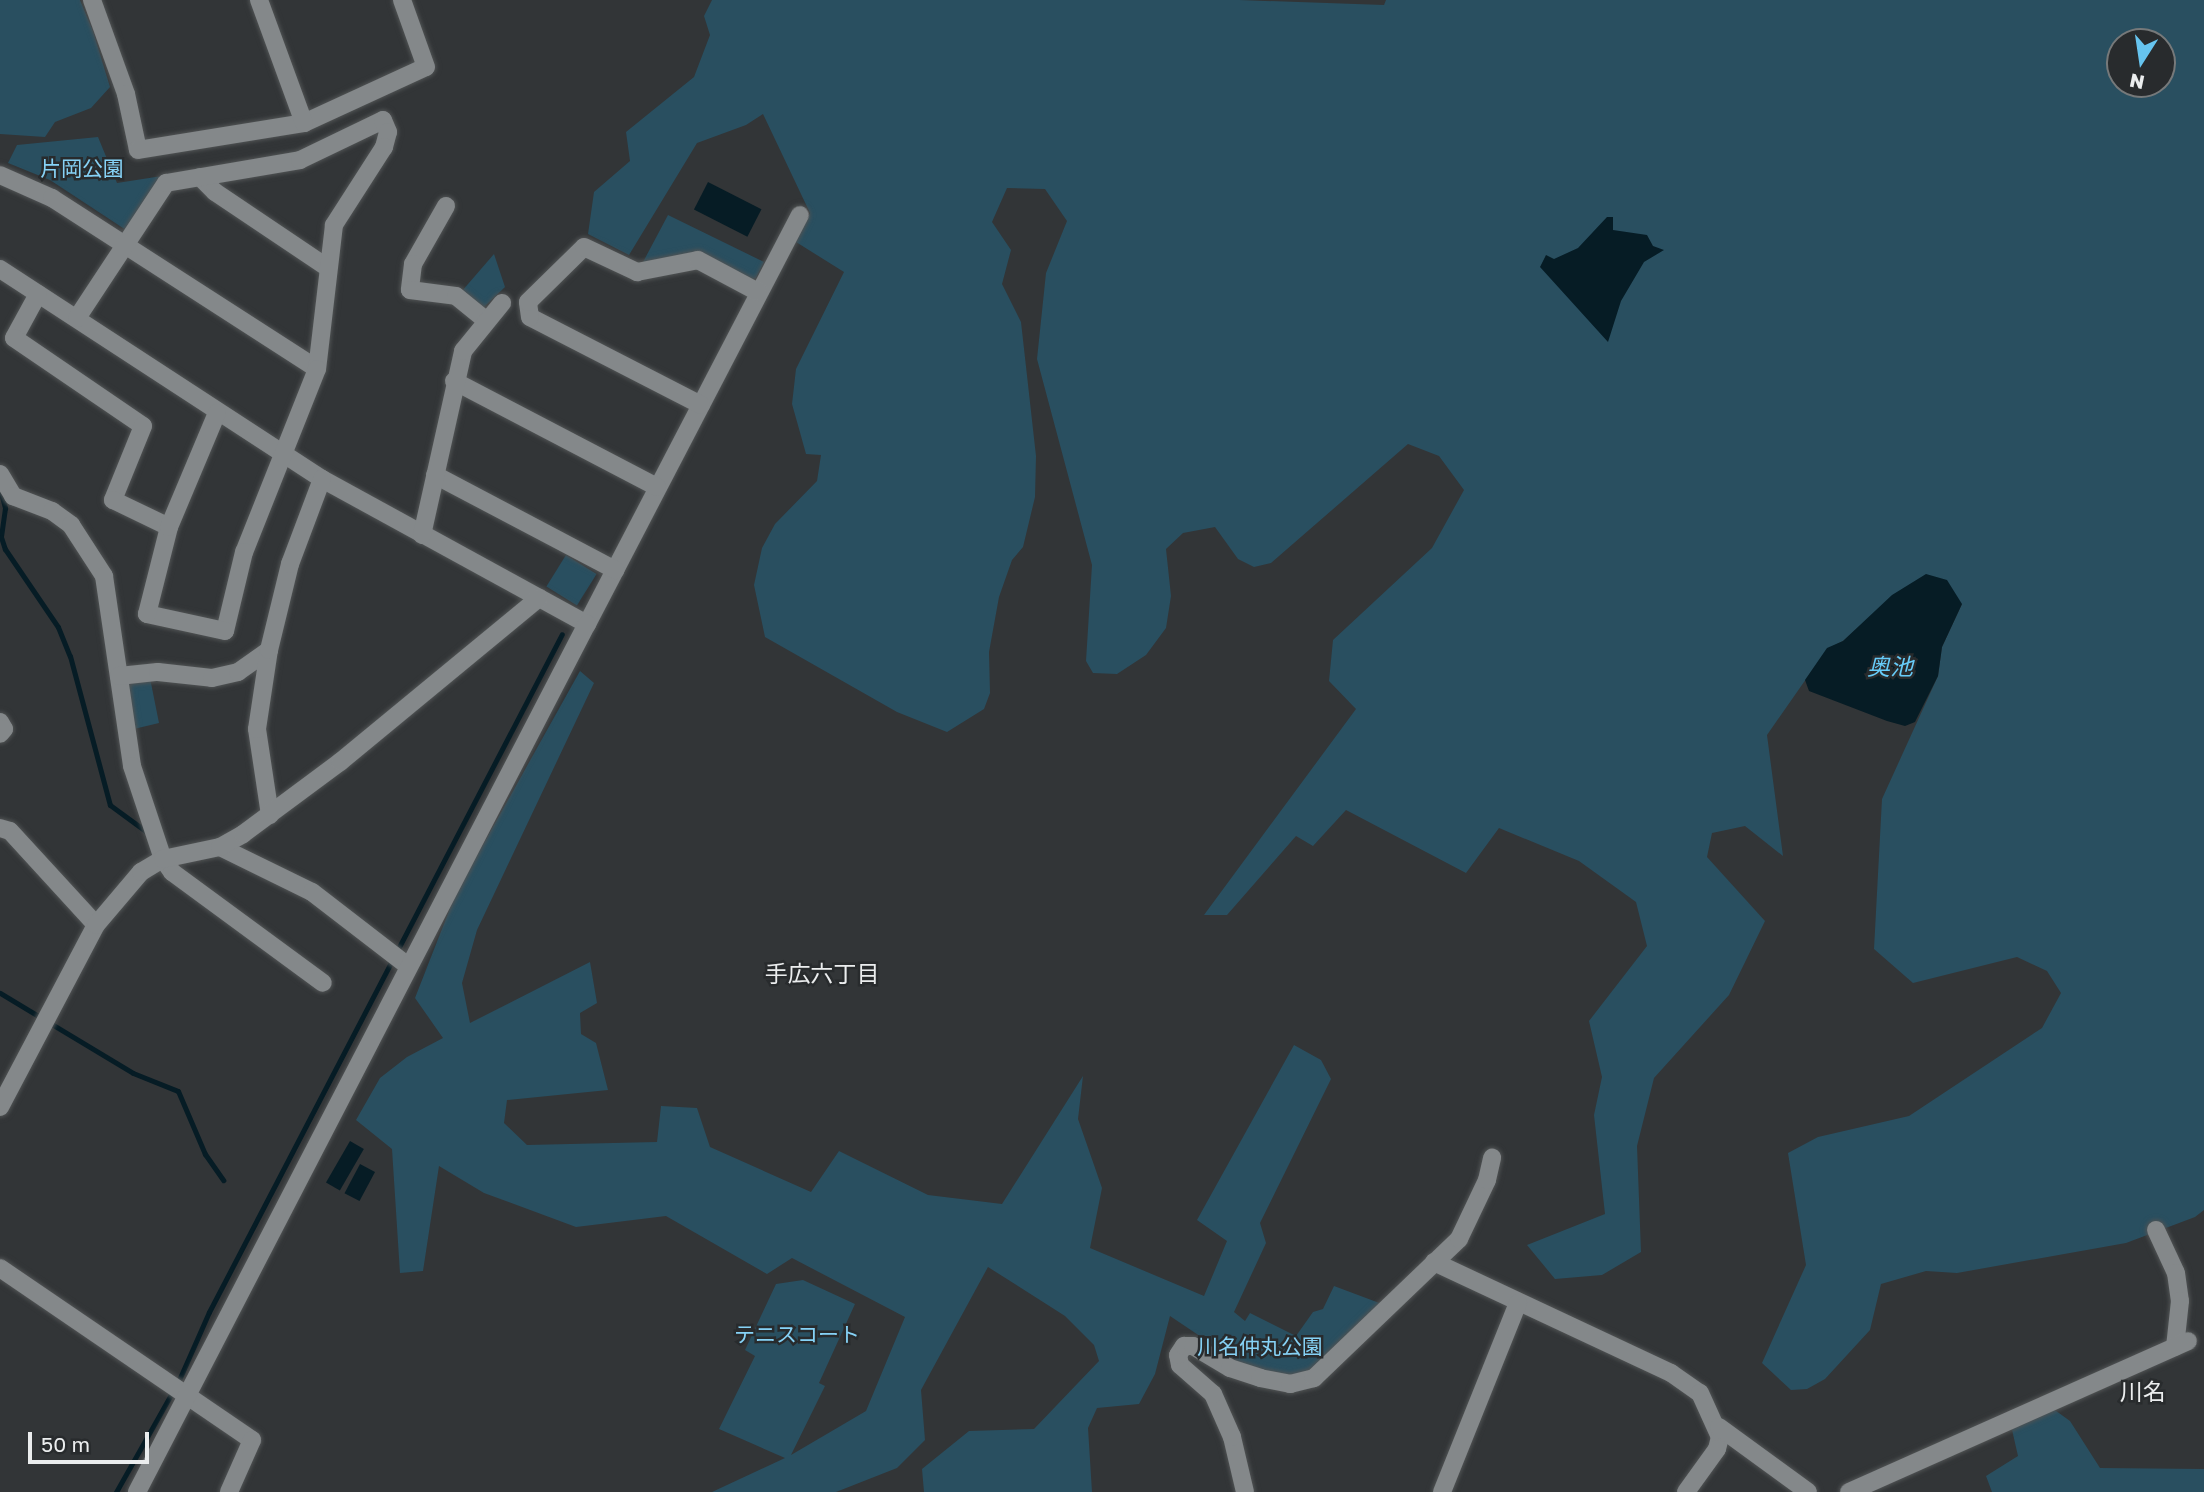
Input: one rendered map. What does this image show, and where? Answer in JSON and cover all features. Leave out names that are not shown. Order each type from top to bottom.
[{"type":"street","points":[[92,0],[126,94],[138,150],[304,123],[426,67],[401,0]]},
{"type":"street","points":[[259,0],[304,123]]},
{"type":"street","points":[[77,318],[123,244],[166,183],[300,160],[383,120],[388,132],[384,147],[334,225],[317,369],[244,552],[225,631],[147,614],[169,527],[217,413]]},
{"type":"street","points":[[0,175],[52,198],[317,369]]},
{"type":"street","points":[[200,177],[215,192],[328,268]]},
{"type":"street","points":[[446,206],[413,264],[410,290],[456,296],[486,320]]},
{"type":"street","points":[[137,1492],[800,215]]},
{"type":"street","points":[[701,405],[530,317],[528,302],[584,247],[637,272],[698,260],[758,292]]},
{"type":"street","points":[[0,270],[322,479],[587,624]]},
{"type":"street","points":[[38,294],[14,338],[143,426],[113,500],[169,527]]},
{"type":"street","points":[[422,535],[463,351],[502,303]]},
{"type":"street","points":[[454,382],[657,487]]},
{"type":"street","points":[[0,474],[13,496],[52,511],[71,525],[104,576],[132,766],[161,841],[163,859],[172,872],[323,983]]},
{"type":"street","points":[[435,475],[615,570]]},
{"type":"street","points":[[270,815],[257,729],[269,650],[290,564],[322,479]]},
{"type":"street","points":[[1,1102],[96,925],[126,886],[163,859],[220,848],[270,815],[482,649],[539,598]]},
{"type":"street","points":[[120,676],[158,672],[212,678],[238,672],[269,650]]},
{"type":"street","points":[[0,722],[0,734]]},
{"type":"street","points":[[0,828],[10,831],[96,925]]},
{"type":"street","points":[[220,848],[312,892],[408,966]]},
{"type":"street","points":[[1245,1492],[1232,1437],[1213,1394],[1180,1365],[1178,1355],[1184,1346],[1193,1346],[1230,1368],[1260,1378],[1290,1384],[1314,1378],[1459,1239],[1487,1181],[1492,1158]]},
{"type":"street","points":[[1849,1492],[2069,1390],[2181,1344],[2177,1282],[2156,1230]]},
{"type":"street","points":[[1434,1262],[1671,1373],[1700,1393],[1719,1427],[1808,1492]]},
{"type":"street","points":[[0,1268],[187,1393],[252,1440],[229,1492]]},
{"type":"street","points":[[1442,1492],[1518,1303]]},
{"type":"street","points":[[1686,1492],[1717,1449],[1719,1427]]},
{"type":"green space","points":[[0,0],[80,0],[93,31],[110,87],[91,108],[55,122],[45,137],[0,134]]},
{"type":"green space","points":[[712,0],[1239,0],[1384,5],[1386,0],[2204,0],[2204,1210],[2195,1217],[2126,1243],[1957,1273],[1926,1271],[1881,1284],[1870,1330],[1825,1379],[1807,1389],[1791,1390],[1762,1363],[1806,1265],[1788,1153],[1818,1137],[1909,1116],[2042,1028],[2061,993],[2047,971],[2017,957],[1913,983],[1874,949],[1882,799],[1938,676],[1942,647],[1962,604],[1873,614],[1843,641],[1827,649],[1767,735],[1783,856],[1745,826],[1712,833],[1707,857],[1765,921],[1729,995],[1654,1078],[1637,1146],[1641,1252],[1602,1275],[1555,1279],[1527,1245],[1605,1214],[1594,1115],[1602,1077],[1589,1021],[1647,946],[1636,902],[1579,861],[1499,828],[1466,873],[1346,810],[1313,846],[1296,836],[1227,915],[1204,915],[1356,709],[1329,681],[1333,640],[1432,548],[1464,490],[1439,456],[1408,444],[1271,563],[1254,567],[1238,559],[1215,527],[1183,533],[1166,549],[1171,596],[1166,628],[1146,655],[1117,674],[1093,673],[1086,661],[1092,565],[1037,359],[1046,273],[1067,221],[1045,189],[1007,188],[992,222],[1011,250],[1002,284],[1021,322],[1036,456],[1035,497],[1023,547],[1012,560],[999,597],[989,652],[990,693],[984,709],[947,732],[897,712],[765,637],[754,585],[762,548],[775,524],[817,481],[821,455],[806,454],[792,404],[796,369],[844,272],[796,242],[810,213],[763,114],[746,125],[697,143],[629,255],[588,234],[594,192],[630,161],[626,132],[694,77],[710,35],[704,16]]},
{"type":"green space","name":"片岡公園","points":[[98,137],[117,183],[162,176],[126,230],[50,180],[8,163],[17,145]]},
{"type":"green space","points":[[668,215],[764,262],[756,278],[749,280],[697,252],[642,264]]},
{"type":"green space","points":[[494,254],[505,287],[483,308],[462,291]]},
{"type":"green space","points":[[566,555],[597,574],[577,605],[546,586]]},
{"type":"green space","points":[[580,671],[594,683],[477,930],[462,983],[470,1023],[590,962],[597,1003],[580,1013],[581,1034],[596,1043],[608,1090],[507,1100],[504,1123],[527,1145],[657,1142],[661,1106],[697,1108],[710,1147],[811,1192],[839,1151],[928,1195],[1002,1204],[1083,1076],[1078,1119],[1102,1188],[1090,1248],[1204,1296],[1227,1241],[1197,1220],[1294,1045],[1321,1060],[1331,1079],[1260,1223],[1266,1243],[1234,1312],[1245,1321],[1250,1313],[1296,1336],[1313,1312],[1323,1309],[1334,1286],[1382,1304],[1315,1368],[1292,1377],[1263,1373],[1226,1359],[1228,1355],[1170,1316],[1155,1374],[1139,1404],[1097,1408],[1088,1428],[1092,1492],[924,1492],[922,1469],[969,1431],[1034,1429],[1099,1361],[1094,1345],[1065,1316],[988,1267],[921,1390],[925,1440],[897,1468],[836,1492],[712,1492],[785,1458],[719,1429],[755,1356],[745,1350],[776,1284],[803,1280],[855,1304],[819,1383],[825,1386],[791,1455],[866,1411],[905,1317],[792,1258],[767,1274],[666,1216],[576,1227],[484,1193],[439,1166],[423,1271],[400,1273],[392,1149],[356,1120],[380,1078],[407,1057],[443,1038],[415,998],[456,893]]},
{"type":"green space","points":[[150,678],[159,723],[134,729],[128,681]]},
{"type":"green space","points":[[2052,1408],[2070,1421],[2100,1468],[2204,1469],[2204,1492],[1992,1492],[1986,1476],[2018,1456],[2010,1421]]},
{"type":"water","points":[[708,182],[761,209],[747,237],[694,210]]},
{"type":"water","points":[[1607,217],[1613,217],[1613,230],[1647,235],[1653,246],[1664,250],[1644,262],[1621,301],[1608,342],[1540,267],[1546,255],[1554,259],[1578,248]]},
{"type":"water","name":"奥池","points":[[1926,574],[1947,580],[1962,604],[1942,647],[1938,676],[1915,722],[1905,726],[1887,721],[1809,691],[1805,680],[1827,648],[1843,641],[1892,595]]},
{"type":"water","points":[[350,1141],[364,1149],[340,1191],[326,1183]]},
{"type":"water","points":[[360,1164],[375,1172],[360,1201],[345,1193]]},
{"type":"waterway","points":[[0,489],[5,508],[1,537],[5,549],[58,627],[70,656],[110,805],[151,835]]},
{"type":"waterway","points":[[116,1492],[179,1380],[209,1312],[562,634]]},
{"type":"waterway","points":[[0,993],[133,1073],[178,1091],[205,1154],[223,1180]]},
{"type":"district","name":"手広六丁目","points":[[822,973]]},
{"type":"district","name":"川名","points":[[2143,1391]]},
{"type":"park label","name":"テニスコート","points":[[797,1334]]},
{"type":"park label","name":"川名仲丸公園","points":[[1260,1346]]}]
